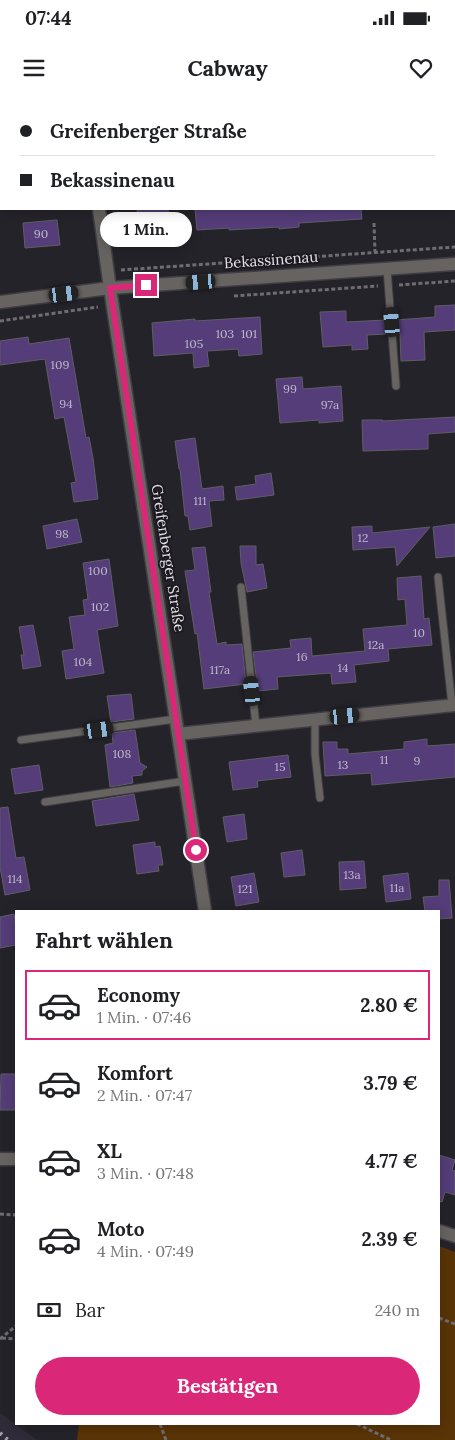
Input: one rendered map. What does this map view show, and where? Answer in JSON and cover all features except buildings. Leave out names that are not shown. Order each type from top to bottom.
[{"type":"street","name":"Greifenberger Straße","points":[[99,210],[205,910]]},
{"type":"street","name":"Bekassinenau","points":[[0,302],[110,288],[455,264]]},
{"type":"street","points":[[178,734],[454,705]]},
{"type":"street","points":[[0,1158],[15,1159]]},
{"type":"street","points":[[440,1231],[455,1236]]},
{"type":"lane","points":[[388,269],[396,386]]},
{"type":"lane","points":[[438,577],[448,681],[454,705]]},
{"type":"lane","points":[[241,587],[256,726]]},
{"type":"lane","points":[[21,740],[176,719]]},
{"type":"lane","points":[[314,720],[315,754],[320,798]]},
{"type":"lane","points":[[45,802],[185,781]]},
{"type":"path","points":[[374,223],[376,252]]},
{"type":"path","points":[[108,272],[198,264],[455,247]]},
{"type":"path","points":[[232,296],[455,281]]},
{"type":"path","points":[[0,320],[112,305]]},
{"type":"path","points":[[0,1214],[15,1215]]},
{"type":"path","points":[[440,1318],[455,1324]]},
{"type":"path","points":[[1,1338],[15,1327]]},
{"type":"path","points":[[1,1338],[15,1339]]},
{"type":"path","points":[[160,1425],[166,1440]]},
{"type":"path","points":[[359,1425],[391,1440]]},
{"type":"shaded area","points":[[440,1246],[455,1252],[455,1440],[77,1440],[79,1425],[440,1425]]},
{"type":"shaded area","points":[[0,1413],[37,1440],[0,1440]]},
{"type":"railway","points":[[0,1433],[8,1440]]},
{"type":"route","points":[[146,285],[110,288],[196,850]]}]
